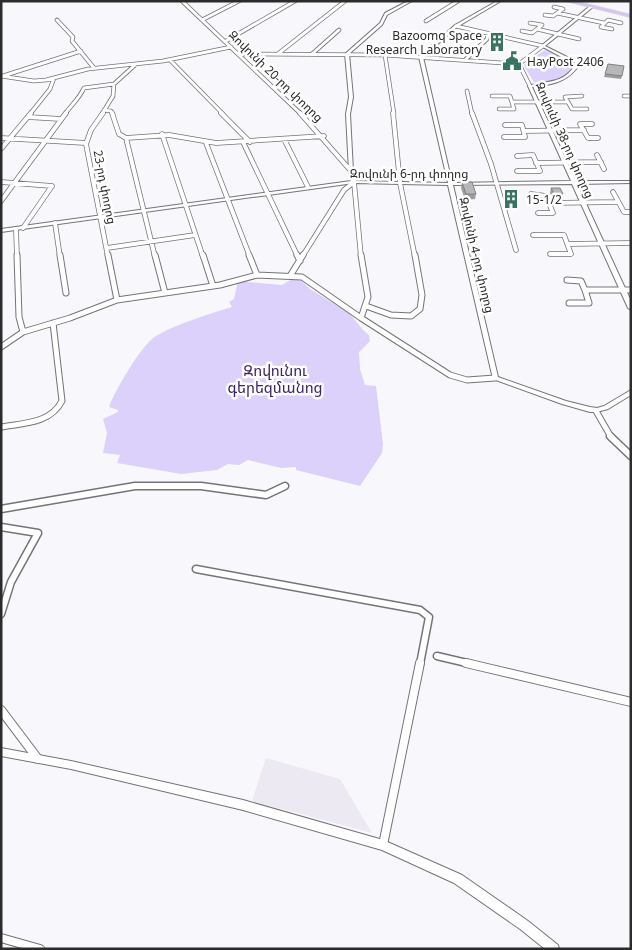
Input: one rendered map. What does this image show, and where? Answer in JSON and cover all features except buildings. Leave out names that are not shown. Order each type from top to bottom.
[{"type":"main road","points":[[568,1],[631,16]]},
{"type":"street","name":"Զովունի 20-րդ փողոց","points":[[182,1],[324,136],[350,171]]},
{"type":"street","points":[[202,20],[239,1]]},
{"type":"street","points":[[226,41],[295,1]]},
{"type":"street","points":[[279,53],[345,1]]},
{"type":"street","points":[[347,54],[380,24],[386,14],[411,1]]},
{"type":"street","points":[[426,20],[458,1]]},
{"type":"street","points":[[421,57],[456,26],[500,1]]},
{"type":"street","points":[[239,54],[385,55],[519,64],[591,6]]},
{"type":"street","points":[[545,14],[553,16],[563,10],[554,7]]},
{"type":"street","points":[[557,13],[604,23]]},
{"type":"street","points":[[57,20],[71,34],[73,37],[72,41],[94,68]]},
{"type":"street","points":[[612,29],[601,27],[608,20],[621,23]]},
{"type":"street","points":[[522,30],[532,33],[542,26],[530,23]]},
{"type":"street","points":[[456,26],[543,46],[570,60],[575,68],[570,75],[560,80],[530,86]]},
{"type":"street","points":[[537,29],[579,40]]},
{"type":"street","points":[[312,54],[339,30]]},
{"type":"street","points":[[466,59],[486,39],[488,34]]},
{"type":"street","points":[[2,76],[23,80],[54,78],[94,68],[170,60],[231,47]]},
{"type":"street","points":[[2,76],[81,51]]},
{"type":"street","points":[[347,54],[351,97],[348,114],[350,171],[354,182],[362,270],[368,297],[361,318]]},
{"type":"street","points":[[366,306],[404,317],[411,316],[421,306],[421,283],[400,183],[395,142],[395,124],[385,55]]},
{"type":"street","name":"Զովունի 4-րդ փողոց","points":[[421,57],[495,378]]},
{"type":"street","points":[[170,60],[250,142]]},
{"type":"street","name":"Զովունի 38-րդ փողոց","points":[[519,64],[631,308]]},
{"type":"street","name":"23-րդ փողոց","points":[[117,300],[86,143],[93,126],[115,93],[114,84],[135,65]]},
{"type":"street","points":[[1,149],[50,89],[54,78]]},
{"type":"street","points":[[1,200],[72,104],[79,99],[84,88],[114,84]]},
{"type":"street","points":[[467,91],[469,106],[497,183],[516,250]]},
{"type":"street","points":[[492,96],[510,96],[514,109],[500,109]]},
{"type":"street","points":[[582,96],[565,97],[572,109],[587,109]]},
{"type":"street","points":[[624,96],[631,96]]},
{"type":"street","points":[[512,102],[568,102]]},
{"type":"street","points":[[104,110],[111,111],[119,134],[126,138],[162,134],[180,136],[206,143],[250,142],[324,136]]},
{"type":"street","points":[[28,117],[61,119]]},
{"type":"street","points":[[592,124],[580,124],[588,138],[598,138]]},
{"type":"street","points":[[504,137],[525,137],[522,125],[505,125]]},
{"type":"street","points":[[524,131],[584,130]]},
{"type":"street","points":[[162,134],[213,286]]},
{"type":"street","points":[[1,138],[86,143]]},
{"type":"street","points":[[126,138],[165,293]]},
{"type":"street","points":[[284,139],[308,187]]},
{"type":"street","points":[[243,142],[300,261]]},
{"type":"street","points":[[206,143],[226,199],[258,275]]},
{"type":"street","points":[[597,155],[604,169]]},
{"type":"street","points":[[517,156],[533,156],[540,171],[518,171]]},
{"type":"street","points":[[536,163],[601,162]]},
{"type":"street","points":[[1,182],[52,186],[23,228]]},
{"type":"street","points":[[290,276],[344,190],[354,182]]},
{"type":"street","name":"Զովունի 6-րդ փողոց","points":[[1,231],[184,204],[354,182],[450,184],[631,182]]},
{"type":"street","points":[[613,192],[624,212],[631,212]]},
{"type":"street","points":[[531,194],[546,196],[553,213],[538,213]]},
{"type":"street","points":[[549,203],[618,202]]},
{"type":"street","points":[[55,223],[66,294]]},
{"type":"street","points":[[16,229],[19,317],[22,332]]},
{"type":"street","points":[[107,248],[195,235]]},
{"type":"street","points":[[532,235],[564,235],[571,254],[550,254]]},
{"type":"street","points":[[568,244],[631,243]]},
{"type":"street","points":[[1,347],[22,332],[117,300],[213,286],[258,275],[290,276],[302,277],[361,318],[450,375],[467,380],[495,378],[579,408],[596,411],[609,406],[631,392]]},
{"type":"street","points":[[567,280],[581,281],[589,303],[569,303]]},
{"type":"street","points":[[584,290],[631,290]]},
{"type":"street","points":[[1,427],[47,417],[60,407],[62,401],[53,323]]},
{"type":"street","points":[[596,411],[610,436],[631,456]]},
{"type":"street","points":[[1,509],[135,486],[236,488],[266,496],[285,486]]},
{"type":"street","points":[[1,527],[38,533],[16,573],[1,614]]},
{"type":"street","points":[[196,569],[420,610],[429,617],[383,845]]},
{"type":"street","points":[[437,656],[631,702]]},
{"type":"street","points":[[1,710],[38,759]]},
{"type":"street","points":[[1,752],[242,804],[383,845],[458,879],[524,925],[554,949]]},
{"type":"street","points":[[1,938],[40,949]]},
{"type":"shaded area","points":[[266,758],[340,779],[372,833],[252,801]]},
{"type":"green space","points":[[545,50],[567,60],[573,68],[566,76],[535,84],[524,66],[525,63]]},
{"type":"green space","name":"Զովունու գերեզմանոց","points":[[292,279],[299,279],[310,289],[349,313],[369,335],[370,341],[359,352],[360,369],[365,385],[376,386],[383,444],[382,453],[360,486],[296,470],[296,467],[281,468],[248,460],[239,465],[228,464],[217,470],[181,474],[117,463],[120,455],[103,453],[107,433],[103,419],[118,412],[118,410],[109,407],[112,400],[129,369],[150,341],[165,331],[183,323],[232,307],[229,302],[234,299],[238,281],[282,285]]},
{"type":"place","name":"Bazoomq Space Research Laboratory","points":[[497,42]]},
{"type":"place","name":"HayPost 2406","points":[[512,61]]},
{"type":"place","name":"15-1/2","points":[[511,199]]}]
